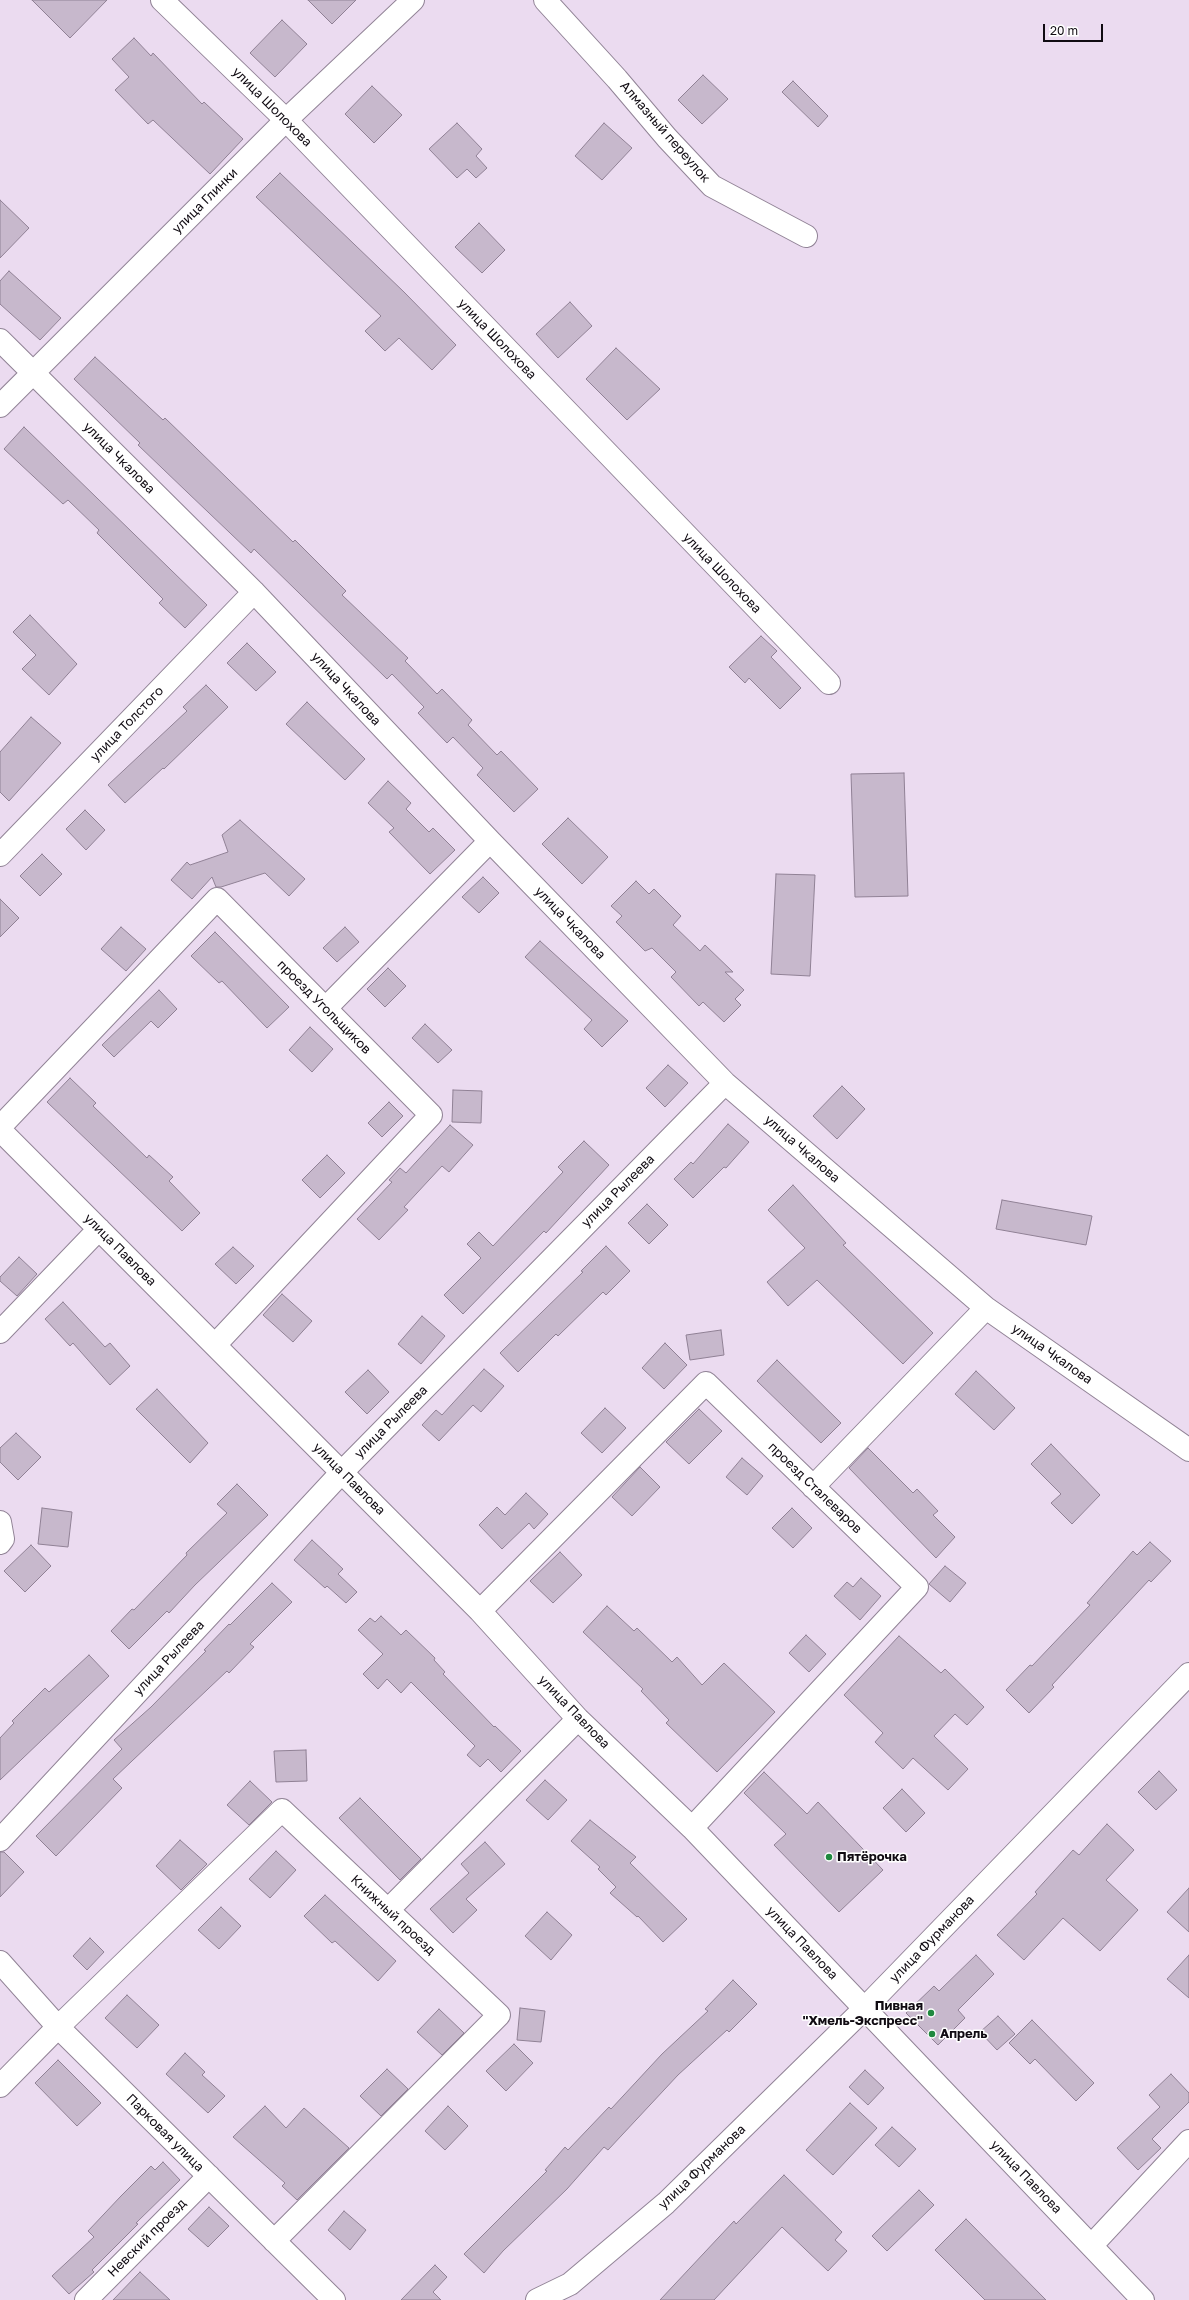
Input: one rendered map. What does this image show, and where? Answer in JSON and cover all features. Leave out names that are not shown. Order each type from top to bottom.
[{"type":"street","name":"улица Шолохова","points":[[162,0],[286,120],[829,683]]},
{"type":"street","name":"улица Глинки","points":[[0,406],[286,120],[413,0]]},
{"type":"street","name":"Алмазный переулок","points":[[545,0],[617,79],[667,138],[712,186],[806,236]]},
{"type":"street","name":"улица Чкалова","points":[[0,340],[254,592],[490,841],[725,1083],[986,1308],[1189,1450]]},
{"type":"street","name":"улица Толстого","points":[[0,855],[254,592]]},
{"type":"street","points":[[326,1008],[490,841]]},
{"type":"street","name":"проезд Угольщиков","points":[[0,1129],[217,899],[431,1114],[215,1344]]},
{"type":"street","name":"улица Рылеева","points":[[0,1840],[342,1472],[725,1083]]},
{"type":"street","name":"улица Павлова","points":[[0,1129],[480,1611],[578,1719],[692,1828],[1143,2300]]},
{"type":"street","points":[[0,1332],[99,1229]]},
{"type":"street","points":[[813,1487],[986,1308]]},
{"type":"street","name":"проезд Сталеваров","points":[[480,1611],[706,1383],[917,1586],[692,1828]]},
{"type":"street","points":[[0,1522],[3,1539],[0,1543]]},
{"type":"street","name":"улица Фурманова","points":[[537,2300],[570,2284],[666,2203],[865,2008],[1189,1674]]},
{"type":"street","points":[[388,1910],[578,1719]]},
{"type":"street","name":"Книжный проезд","points":[[58,2027],[282,1810],[499,2015],[274,2241]]},
{"type":"street","name":"Парковая улица","points":[[0,1962],[58,2027],[334,2300]]},
{"type":"street","points":[[0,2086],[58,2027]]},
{"type":"street","points":[[1092,2245],[1189,2141]]},
{"type":"street","name":"Невский проезд","points":[[86,2300],[209,2176]]},
{"type":"building","points":[[32,0],[107,0],[70,38]]},
{"type":"building","points":[[308,0],[356,0],[332,24]]},
{"type":"building","points":[[282,20],[307,44],[275,77],[250,53]]},
{"type":"building","points":[[134,38],[151,56],[153,53],[202,104],[204,102],[243,139],[210,174],[153,120],[148,124],[115,90],[129,77],[112,59]]},
{"type":"building","points":[[703,75],[728,99],[702,124],[678,100]]},
{"type":"building","points":[[793,81],[828,116],[818,127],[782,92]]},
{"type":"building","points":[[372,86],[402,115],[374,143],[345,114]]},
{"type":"building","points":[[457,123],[482,149],[476,156],[487,168],[476,178],[467,169],[457,178],[429,149]]},
{"type":"building","points":[[604,123],[632,148],[602,180],[575,156]]},
{"type":"building","points":[[280,173],[404,292],[456,345],[432,370],[399,338],[385,351],[365,331],[381,316],[256,197]]},
{"type":"building","points":[[0,200],[29,228],[0,258]]},
{"type":"building","points":[[479,223],[505,250],[482,273],[455,247]]},
{"type":"building","points":[[9,271],[61,318],[40,340],[0,304],[0,281]]},
{"type":"building","points":[[570,302],[592,326],[558,358],[536,334]]},
{"type":"building","points":[[616,348],[660,389],[627,420],[586,379]]},
{"type":"building","points":[[95,357],[163,420],[165,418],[293,542],[295,540],[346,591],[342,595],[408,658],[405,661],[437,694],[442,689],[472,720],[468,725],[497,755],[501,751],[538,789],[514,812],[477,775],[483,768],[453,737],[447,743],[418,713],[424,707],[392,674],[387,679],[254,549],[251,553],[138,445],[140,443],[74,379]]},
{"type":"building","points":[[24,427],[207,605],[185,628],[159,603],[163,599],[97,533],[99,530],[68,500],[63,504],[4,449]]},
{"type":"building","points":[[30,615],[77,664],[49,695],[22,669],[36,655],[13,632]]},
{"type":"building","points":[[761,636],[777,651],[771,657],[801,688],[780,709],[749,678],[745,683],[729,667]]},
{"type":"building","points":[[247,643],[276,672],[256,691],[227,663]]},
{"type":"building","points":[[206,685],[228,707],[164,769],[163,768],[125,803],[108,785],[187,711],[183,707]]},
{"type":"building","points":[[307,702],[365,759],[345,780],[286,724]]},
{"type":"building","points":[[31,717],[61,743],[9,801],[0,792],[0,752]]},
{"type":"building","points":[[904,773],[908,896],[855,897],[851,774]]},
{"type":"building","points":[[388,781],[411,803],[406,809],[429,832],[433,828],[455,850],[430,874],[389,832],[394,828],[368,803]]},
{"type":"building","points":[[85,810],[105,830],[86,850],[66,829]]},
{"type":"building","points":[[568,818],[608,857],[582,884],[542,844]]},
{"type":"building","points":[[240,820],[305,879],[289,896],[265,873],[221,887],[216,887],[212,877],[192,899],[171,880],[187,862],[190,865],[228,852],[222,835]]},
{"type":"building","points":[[42,854],[62,874],[40,896],[20,876]]},
{"type":"building","points":[[776,874],[815,875],[810,976],[771,974]]},
{"type":"building","points":[[483,877],[499,893],[479,913],[462,897]]},
{"type":"building","points":[[636,881],[649,894],[654,889],[681,916],[673,925],[700,951],[705,945],[733,972],[725,972],[744,990],[735,999],[741,1005],[724,1022],[703,1002],[699,1006],[671,977],[676,972],[652,948],[645,951],[616,922],[622,916],[611,906]]},
{"type":"building","points":[[0,899],[19,918],[0,937]]},
{"type":"building","points":[[121,927],[146,949],[126,971],[101,949]]},
{"type":"building","points":[[345,927],[359,942],[337,962],[323,948]]},
{"type":"building","points":[[215,932],[289,1007],[267,1028],[222,981],[219,983],[191,956]]},
{"type":"building","points":[[540,941],[628,1021],[602,1047],[584,1029],[592,1020],[525,957]]},
{"type":"building","points":[[388,968],[406,986],[385,1007],[367,989]]},
{"type":"building","points":[[159,990],[177,1009],[158,1028],[151,1021],[114,1057],[102,1045]]},
{"type":"building","points":[[425,1024],[452,1050],[438,1063],[412,1038]]},
{"type":"building","points":[[310,1027],[333,1049],[312,1072],[289,1050]]},
{"type":"building","points":[[668,1065],[688,1083],[665,1107],[646,1088]]},
{"type":"building","points":[[70,1078],[96,1103],[93,1106],[147,1158],[149,1155],[173,1177],[169,1181],[200,1213],[182,1231],[47,1102]]},
{"type":"building","points":[[842,1086],[865,1109],[837,1139],[813,1116]]},
{"type":"building","points":[[453,1090],[482,1091],[481,1123],[452,1122]]},
{"type":"building","points":[[389,1102],[403,1116],[382,1137],[368,1123]]},
{"type":"building","points":[[728,1124],[749,1142],[726,1168],[724,1167],[693,1198],[674,1179],[691,1162],[693,1164]]},
{"type":"building","points":[[450,1125],[473,1145],[449,1172],[442,1166],[404,1207],[408,1210],[379,1240],[357,1219],[392,1182],[389,1180],[400,1168],[406,1173]]},
{"type":"building","points":[[584,1141],[609,1165],[546,1233],[544,1231],[463,1314],[444,1295],[481,1258],[467,1244],[479,1232],[493,1246],[563,1172],[558,1167]]},
{"type":"building","points":[[327,1155],[345,1173],[320,1198],[302,1180]]},
{"type":"building","points":[[793,1185],[846,1243],[843,1245],[933,1333],[903,1364],[817,1280],[788,1306],[767,1282],[805,1248],[768,1210]]},
{"type":"building","points":[[1002,1200],[1092,1216],[1086,1245],[996,1229]]},
{"type":"building","points":[[647,1204],[668,1225],[649,1244],[628,1223]]},
{"type":"building","points":[[606,1246],[630,1271],[606,1295],[603,1292],[558,1336],[556,1334],[518,1372],[500,1353],[583,1272],[581,1271]]},
{"type":"building","points":[[233,1247],[254,1266],[236,1284],[215,1264]]},
{"type":"building","points":[[19,1257],[37,1274],[17,1296],[0,1281],[0,1277]]},
{"type":"building","points":[[282,1294],[312,1321],[293,1342],[263,1315]]},
{"type":"building","points":[[63,1302],[105,1347],[110,1343],[130,1366],[110,1385],[73,1343],[70,1346],[45,1319]]},
{"type":"building","points":[[422,1316],[445,1336],[421,1364],[398,1344]]},
{"type":"building","points":[[721,1330],[724,1355],[690,1360],[686,1335]]},
{"type":"building","points":[[665,1343],[687,1365],[664,1389],[642,1368]]},
{"type":"building","points":[[777,1360],[841,1423],[821,1443],[757,1381]]},
{"type":"building","points":[[484,1369],[504,1386],[481,1412],[473,1405],[439,1441],[422,1425],[436,1410],[442,1415]]},
{"type":"building","points":[[368,1370],[389,1392],[367,1414],[345,1392]]},
{"type":"building","points":[[976,1371],[1015,1408],[994,1430],[955,1394]]},
{"type":"building","points":[[157,1389],[208,1443],[190,1463],[136,1409]]},
{"type":"building","points":[[605,1408],[626,1428],[602,1453],[581,1433]]},
{"type":"building","points":[[699,1409],[722,1431],[689,1464],[666,1442]]},
{"type":"building","points":[[16,1433],[41,1457],[18,1480],[0,1462],[0,1448]]},
{"type":"building","points":[[1051,1444],[1100,1495],[1072,1524],[1051,1503],[1061,1494],[1031,1464]]},
{"type":"building","points":[[868,1448],[913,1493],[917,1489],[938,1511],[933,1515],[955,1537],[936,1558],[849,1468]]},
{"type":"building","points":[[742,1458],[763,1476],[747,1495],[726,1477]]},
{"type":"building","points":[[640,1467],[660,1487],[632,1516],[612,1497]]},
{"type":"building","points":[[237,1484],[268,1515],[195,1585],[169,1613],[167,1611],[129,1649],[111,1631],[132,1609],[134,1610],[187,1555],[186,1553],[227,1513],[217,1504]]},
{"type":"building","points":[[526,1493],[548,1514],[534,1529],[529,1523],[502,1549],[479,1525],[497,1507],[505,1515]]},
{"type":"building","points":[[42,1508],[72,1512],[68,1547],[38,1544]]},
{"type":"building","points":[[792,1508],[812,1528],[793,1548],[772,1528]]},
{"type":"building","points":[[312,1540],[343,1569],[338,1574],[357,1592],[346,1603],[327,1586],[325,1588],[294,1560]]},
{"type":"building","points":[[1150,1542],[1171,1561],[1151,1582],[1149,1580],[1052,1685],[1054,1687],[1029,1713],[1006,1690],[1030,1665],[1032,1666],[1090,1605],[1087,1603],[1133,1551],[1137,1555]]},
{"type":"building","points":[[31,1545],[51,1566],[25,1592],[4,1571]]},
{"type":"building","points":[[560,1552],[582,1575],[553,1603],[530,1581]]},
{"type":"building","points":[[945,1566],[966,1583],[950,1602],[929,1584]]},
{"type":"building","points":[[861,1578],[881,1596],[860,1620],[834,1596],[847,1582],[853,1587]]},
{"type":"building","points":[[272,1583],[292,1602],[250,1644],[254,1647],[229,1673],[227,1671],[113,1779],[122,1788],[56,1856],[36,1836],[122,1749],[114,1740],[151,1707],[206,1651],[204,1650],[229,1624],[230,1625]]},
{"type":"building","points":[[607,1606],[634,1631],[637,1628],[672,1662],[677,1657],[702,1685],[724,1663],[775,1712],[717,1772],[666,1723],[669,1720],[641,1691],[643,1689],[583,1632]]},
{"type":"building","points":[[381,1616],[401,1635],[406,1630],[435,1658],[434,1660],[445,1672],[443,1674],[494,1727],[495,1726],[521,1751],[501,1772],[488,1759],[480,1767],[467,1755],[475,1746],[411,1682],[401,1693],[387,1679],[378,1689],[363,1674],[383,1654],[358,1630],[370,1618],[375,1622]]},
{"type":"building","points":[[806,1635],[826,1654],[809,1672],[789,1653]]},
{"type":"building","points":[[899,1636],[941,1673],[945,1669],[984,1707],[967,1725],[955,1714],[934,1736],[968,1769],[948,1790],[913,1758],[903,1769],[875,1742],[883,1733],[844,1695]]},
{"type":"building","points":[[89,1655],[109,1676],[0,1780],[0,1738],[14,1723],[12,1721],[45,1688],[49,1692]]},
{"type":"building","points":[[306,1750],[307,1781],[276,1782],[274,1751]]},
{"type":"building","points":[[1159,1771],[1177,1790],[1156,1810],[1138,1792]]},
{"type":"building","name":"Пятёрочка","points":[[764,1772],[807,1814],[818,1802],[883,1870],[839,1912],[774,1845],[786,1834],[744,1793]]},
{"type":"building","points":[[545,1780],[567,1800],[548,1820],[526,1800]]},
{"type":"building","points":[[250,1781],[272,1802],[249,1825],[227,1805]]},
{"type":"building","points":[[902,1789],[925,1813],[906,1832],[883,1808]]},
{"type":"building","points":[[360,1798],[421,1859],[400,1880],[339,1818]]},
{"type":"building","points":[[590,1820],[636,1857],[630,1863],[687,1919],[663,1942],[638,1916],[637,1917],[610,1893],[616,1887],[598,1869],[600,1867],[571,1841]]},
{"type":"building","points":[[1107,1824],[1134,1850],[1106,1880],[1138,1910],[1100,1951],[1063,1918],[1024,1960],[997,1935],[1037,1894],[1035,1892],[1073,1850],[1079,1855]]},
{"type":"building","points":[[180,1840],[207,1864],[181,1890],[156,1866]]},
{"type":"building","points":[[485,1842],[505,1864],[466,1899],[477,1910],[453,1933],[430,1909],[469,1873],[461,1864]]},
{"type":"building","points":[[276,1851],[296,1870],[270,1898],[249,1879]]},
{"type":"building","points":[[0,1852],[4,1852],[24,1872],[0,1897]]},
{"type":"building","points":[[1189,1888],[1189,1932],[1167,1912]]},
{"type":"building","points":[[325,1895],[396,1961],[378,1981],[335,1941],[332,1943],[304,1916]]},
{"type":"building","points":[[221,1907],[241,1926],[219,1949],[198,1930]]},
{"type":"building","points":[[547,1912],[572,1935],[551,1960],[525,1936]]},
{"type":"building","points":[[90,1938],[104,1952],[87,1970],[73,1956]]},
{"type":"building","points":[[976,1955],[994,1974],[958,2010],[965,2018],[938,2045],[906,2013],[934,1986],[939,1991]]},
{"type":"building","points":[[1189,1955],[1189,1998],[1167,1979]]},
{"type":"building","points":[[733,1980],[757,2004],[729,2032],[727,2030],[678,2075],[608,2150],[604,2147],[567,2189],[503,2251],[484,2273],[464,2254],[547,2171],[545,2170],[565,2147],[568,2150],[609,2107],[611,2109],[662,2054],[708,2011],[705,2009]]},
{"type":"building","points":[[127,1995],[159,2025],[137,2048],[105,2018]]},
{"type":"building","points":[[520,2008],[545,2011],[541,2042],[517,2040]]},
{"type":"building","points":[[439,2009],[464,2033],[442,2055],[417,2032]]},
{"type":"building","points":[[998,2016],[1015,2034],[997,2050],[980,2032]]},
{"type":"building","points":[[1032,2020],[1094,2083],[1076,2101],[1035,2059],[1030,2064],[1009,2043]]},
{"type":"building","points":[[514,2044],[533,2063],[506,2091],[486,2071]]},
{"type":"building","points":[[185,2053],[205,2072],[202,2075],[225,2096],[208,2113],[166,2074]]},
{"type":"building","points":[[58,2060],[101,2103],[77,2126],[35,2083]]},
{"type":"building","points":[[387,2069],[408,2089],[381,2116],[360,2096]]},
{"type":"building","points":[[865,2070],[884,2088],[868,2105],[849,2087]]},
{"type":"building","points":[[1171,2074],[1189,2093],[1189,2102],[1152,2139],[1161,2148],[1138,2170],[1117,2148],[1160,2107],[1149,2095]]},
{"type":"building","points":[[850,2103],[877,2128],[833,2175],[806,2150]]},
{"type":"building","points":[[265,2106],[286,2128],[304,2108],[349,2148],[297,2200],[282,2186],[285,2183],[233,2137]]},
{"type":"building","points":[[448,2106],[468,2126],[445,2150],[425,2131]]},
{"type":"building","points":[[892,2127],[916,2149],[899,2167],[875,2145]]},
{"type":"building","points":[[163,2162],[180,2180],[136,2223],[138,2224],[92,2270],[94,2272],[69,2294],[52,2276],[94,2237],[88,2231],[121,2196],[151,2166],[155,2170]]},
{"type":"building","points":[[784,2175],[842,2232],[835,2240],[847,2251],[828,2271],[782,2227],[714,2300],[660,2300],[734,2221],[736,2224]]},
{"type":"building","points":[[919,2190],[934,2205],[887,2251],[872,2236]]},
{"type":"building","points":[[209,2207],[229,2226],[208,2247],[188,2229]]},
{"type":"building","points":[[344,2211],[366,2230],[350,2250],[328,2230]]},
{"type":"building","points":[[966,2219],[1046,2300],[985,2300],[935,2250]]},
{"type":"building","points":[[435,2265],[447,2277],[433,2292],[441,2300],[401,2300]]},
{"type":"building","points":[[140,2272],[170,2300],[113,2300]]},
{"type":"place","name":"Пятёрочка","points":[[829,1857]]},
{"type":"place","name":"Пивная \"Хмель-Экспресс\"","points":[[931,2013]]},
{"type":"place","name":"Апрель","points":[[932,2034]]}]
